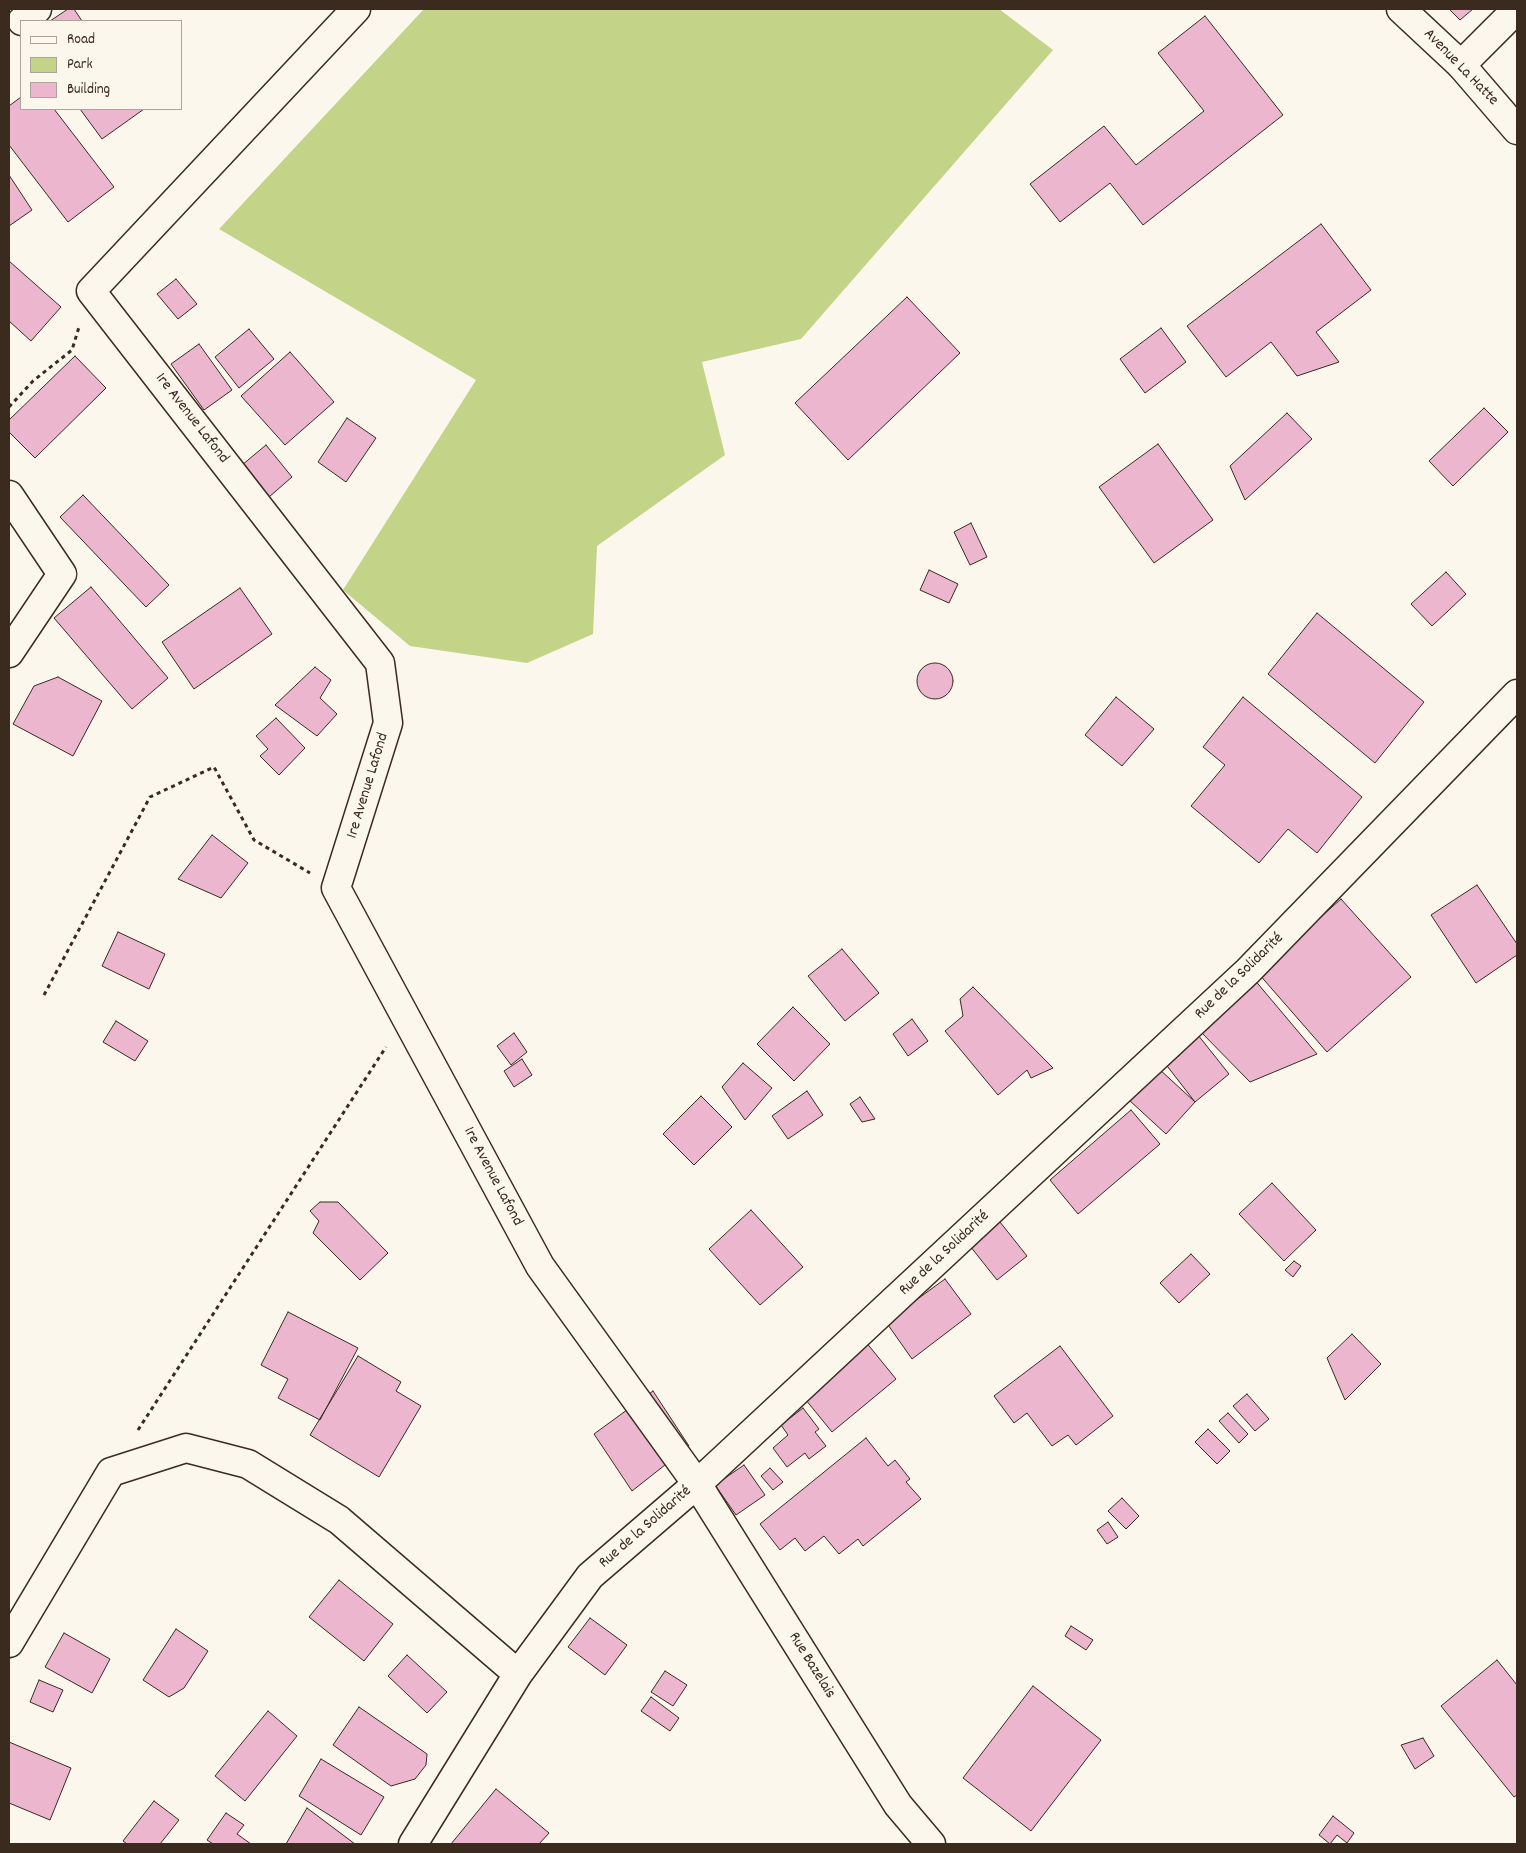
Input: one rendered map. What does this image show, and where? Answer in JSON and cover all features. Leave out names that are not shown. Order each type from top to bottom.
[{"type":"street","points":[[24,20],[37,9]]},
{"type":"street","points":[[91,291],[356,9]]},
{"type":"street","name":"Avenue La Hatte","points":[[1401,9],[1461,65],[1517,130]]},
{"type":"street","points":[[1461,65],[1517,9]]},
{"type":"street","points":[[9,32],[20,24]]},
{"type":"street","name":"1re Avenue Lafond","points":[[91,291],[380,663],[388,724],[336,888],[540,1266],[697,1484]]},
{"type":"street","points":[[9,495],[62,574],[9,653]]},
{"type":"street","name":"Rue de la Solidarité","points":[[413,1844],[518,1674],[590,1576],[697,1484],[1248,971],[1517,694]]},
{"type":"street","points":[[9,1643],[111,1472],[186,1448],[248,1464],[339,1520],[518,1674]]},
{"type":"street","name":"Rue Bazelais","points":[[697,1484],[898,1805],[931,1844]]},
{"type":"path","points":[[9,407],[33,381],[72,350],[91,291]]},
{"type":"path","points":[[44,994],[150,797],[214,767],[254,840],[336,888]]},
{"type":"path","points":[[138,1431],[406,1017]]},
{"type":"green space","points":[[424,9],[999,9],[1053,50],[801,339],[702,362],[725,455],[597,546],[593,634],[527,663],[410,646],[343,590],[476,380],[219,229]]},
{"type":"building","points":[[68,9],[74,9],[81,20],[52,20]]},
{"type":"building","points":[[1449,9],[1473,9],[1460,20]]},
{"type":"building","points":[[1205,16],[1283,115],[1143,225],[1110,183],[1060,222],[1030,184],[1104,126],[1136,165],[1204,111],[1158,53]]},
{"type":"building","points":[[20,98],[20,110],[55,110],[114,187],[68,222],[9,145],[9,106]]},
{"type":"building","points":[[81,110],[143,110],[102,139]]},
{"type":"building","points":[[9,175],[32,210],[9,226]]},
{"type":"building","points":[[1321,224],[1371,290],[1316,332],[1339,362],[1297,376],[1271,342],[1226,377],[1187,326]]},
{"type":"building","points":[[9,261],[61,307],[31,341],[9,321]]},
{"type":"building","points":[[176,279],[197,304],[178,319],[157,294]]},
{"type":"building","points":[[907,297],[960,353],[848,460],[795,403]]},
{"type":"building","points":[[1161,328],[1186,362],[1145,393],[1120,359]]},
{"type":"building","points":[[249,329],[274,359],[239,388],[215,357]]},
{"type":"building","points":[[199,344],[232,390],[204,410],[171,364]]},
{"type":"building","points":[[290,352],[334,402],[285,445],[241,396]]},
{"type":"building","points":[[75,356],[106,388],[35,458],[9,432],[9,420]]},
{"type":"building","points":[[1484,408],[1508,432],[1453,486],[1429,461]]},
{"type":"building","points":[[1287,413],[1312,439],[1245,500],[1230,466]]},
{"type":"building","points":[[347,418],[376,438],[346,482],[318,462]]},
{"type":"building","points":[[1158,444],[1213,520],[1154,563],[1099,487]]},
{"type":"building","points":[[266,445],[292,477],[269,497],[242,465]]},
{"type":"building","points":[[83,495],[169,585],[146,607],[60,517]]},
{"type":"building","points":[[971,523],[987,557],[970,565],[954,532]]},
{"type":"building","points":[[929,570],[958,584],[949,603],[920,590]]},
{"type":"building","points":[[1446,572],[1466,594],[1432,626],[1411,604]]},
{"type":"building","points":[[91,587],[168,678],[132,709],[54,618]]},
{"type":"building","points":[[240,588],[272,634],[194,689],[162,642]]},
{"type":"building","points":[[1317,613],[1424,702],[1375,763],[1268,674]]},
{"type":"building","points":[[935,663],[947,669],[953,681],[947,693],[935,699],[923,693],[917,681],[923,669]]},
{"type":"building","points":[[315,667],[331,680],[320,698],[337,714],[317,736],[275,705]]},
{"type":"building","points":[[58,677],[102,701],[73,756],[13,724],[34,686]]},
{"type":"building","points":[[1116,697],[1154,729],[1122,766],[1085,735]]},
{"type":"building","points":[[1243,697],[1362,797],[1317,853],[1288,829],[1259,863],[1191,806],[1225,765],[1203,747]]},
{"type":"building","points":[[276,718],[305,748],[279,775],[260,756],[268,749],[256,736]]},
{"type":"building","points":[[212,835],[248,863],[221,898],[178,879]]},
{"type":"building","points":[[1477,885],[1517,944],[1517,955],[1476,983],[1431,915]]},
{"type":"building","points":[[1341,899],[1411,977],[1327,1052],[1258,973]]},
{"type":"building","points":[[118,932],[165,954],[149,989],[102,966]]},
{"type":"building","points":[[842,949],[879,993],[845,1021],[808,976]]},
{"type":"building","points":[[1253,978],[1317,1054],[1250,1082],[1198,1029]]},
{"type":"building","points":[[973,987],[1053,1068],[1031,1078],[1027,1070],[998,1095],[945,1031],[963,1016],[960,999]]},
{"type":"building","points":[[793,1007],[830,1044],[794,1081],[757,1044]]},
{"type":"building","points":[[912,1019],[928,1041],[908,1056],[893,1034]]},
{"type":"building","points":[[116,1021],[148,1041],[135,1061],[103,1042]]},
{"type":"building","points":[[514,1033],[527,1052],[511,1065],[497,1046]]},
{"type":"building","points":[[1198,1035],[1229,1074],[1195,1102],[1164,1062]]},
{"type":"building","points":[[522,1059],[532,1075],[514,1087],[504,1071]]},
{"type":"building","points":[[743,1063],[772,1088],[745,1120],[722,1087]]},
{"type":"building","points":[[1158,1068],[1195,1102],[1166,1134],[1129,1100]]},
{"type":"building","points":[[807,1091],[823,1115],[788,1139],[772,1116]]},
{"type":"building","points":[[701,1096],[732,1127],[694,1165],[663,1134]]},
{"type":"building","points":[[860,1097],[875,1119],[862,1122],[850,1104]]},
{"type":"building","points":[[1131,1110],[1160,1144],[1078,1214],[1050,1180]]},
{"type":"building","points":[[1272,1183],[1316,1230],[1284,1261],[1239,1214]]},
{"type":"building","points":[[320,1202],[338,1202],[388,1253],[360,1280],[313,1233],[319,1221],[310,1211]]},
{"type":"building","points":[[751,1210],[803,1267],[760,1305],[709,1249]]},
{"type":"building","points":[[1000,1222],[1027,1256],[997,1280],[970,1246]]},
{"type":"building","points":[[1191,1254],[1210,1274],[1179,1303],[1160,1283]]},
{"type":"building","points":[[1294,1261],[1301,1266],[1293,1277],[1285,1270]]},
{"type":"building","points":[[945,1279],[971,1314],[912,1359],[886,1322]]},
{"type":"building","points":[[288,1312],[358,1348],[320,1420],[278,1398],[288,1379],[261,1365]]},
{"type":"building","points":[[1352,1334],[1381,1364],[1345,1400],[1327,1358]]},
{"type":"building","points":[[865,1341],[896,1379],[832,1432],[801,1394]]},
{"type":"building","points":[[1060,1346],[1113,1416],[1076,1445],[1068,1435],[1052,1446],[1027,1413],[1014,1423],[994,1396]]},
{"type":"building","points":[[358,1356],[401,1382],[396,1391],[421,1406],[379,1477],[310,1435]]},
{"type":"building","points":[[653,1391],[689,1446],[632,1491],[594,1434]]},
{"type":"building","points":[[1247,1394],[1269,1419],[1255,1431],[1233,1406]]},
{"type":"building","points":[[803,1408],[819,1429],[815,1432],[826,1446],[809,1459],[805,1453],[787,1467],[773,1448],[788,1435],[781,1425]]},
{"type":"building","points":[[1228,1413],[1248,1434],[1239,1443],[1219,1421]]},
{"type":"building","points":[[1208,1429],[1230,1451],[1217,1464],[1195,1442]]},
{"type":"building","points":[[866,1438],[888,1466],[895,1460],[910,1479],[906,1482],[921,1499],[863,1546],[858,1539],[839,1554],[824,1536],[805,1551],[795,1538],[780,1550],[760,1524]]},
{"type":"building","points":[[744,1465],[765,1495],[736,1515],[715,1485]]},
{"type":"building","points":[[770,1468],[783,1482],[773,1490],[761,1476]]},
{"type":"building","points":[[1122,1498],[1139,1516],[1126,1529],[1108,1511]]},
{"type":"building","points":[[1108,1522],[1118,1537],[1107,1544],[1097,1530]]},
{"type":"building","points":[[339,1580],[393,1624],[364,1661],[309,1617]]},
{"type":"building","points":[[590,1618],[627,1645],[605,1675],[568,1647]]},
{"type":"building","points":[[1071,1626],[1093,1640],[1086,1650],[1065,1636]]},
{"type":"building","points":[[176,1629],[208,1651],[184,1688],[169,1697],[143,1680]]},
{"type":"building","points":[[64,1633],[110,1659],[92,1693],[45,1667]]},
{"type":"building","points":[[407,1655],[447,1692],[427,1713],[388,1676]]},
{"type":"building","points":[[1497,1660],[1517,1685],[1517,1795],[1514,1797],[1441,1706]]},
{"type":"building","points":[[665,1671],[687,1685],[673,1706],[651,1692]]},
{"type":"building","points":[[39,1680],[63,1690],[53,1712],[30,1702]]},
{"type":"building","points":[[1033,1686],[1101,1740],[1031,1831],[963,1778]]},
{"type":"building","points":[[651,1697],[679,1718],[670,1731],[641,1711]]},
{"type":"building","points":[[359,1707],[427,1754],[426,1765],[415,1779],[391,1786],[333,1745]]},
{"type":"building","points":[[268,1711],[297,1736],[245,1801],[215,1776]]},
{"type":"building","points":[[1423,1738],[1434,1756],[1415,1769],[1401,1745]]},
{"type":"building","points":[[9,1742],[71,1768],[50,1820],[9,1803]]},
{"type":"building","points":[[321,1759],[384,1797],[361,1835],[299,1796]]},
{"type":"building","points":[[496,1789],[549,1833],[539,1844],[451,1844]]},
{"type":"building","points":[[154,1801],[179,1820],[160,1844],[127,1844],[123,1841]]},
{"type":"building","points":[[307,1808],[355,1844],[286,1844]]},
{"type":"building","points":[[226,1813],[244,1825],[237,1834],[251,1844],[213,1844],[207,1840]]},
{"type":"building","points":[[1333,1816],[1354,1833],[1347,1843],[1337,1835],[1330,1844],[1319,1835]]}]
